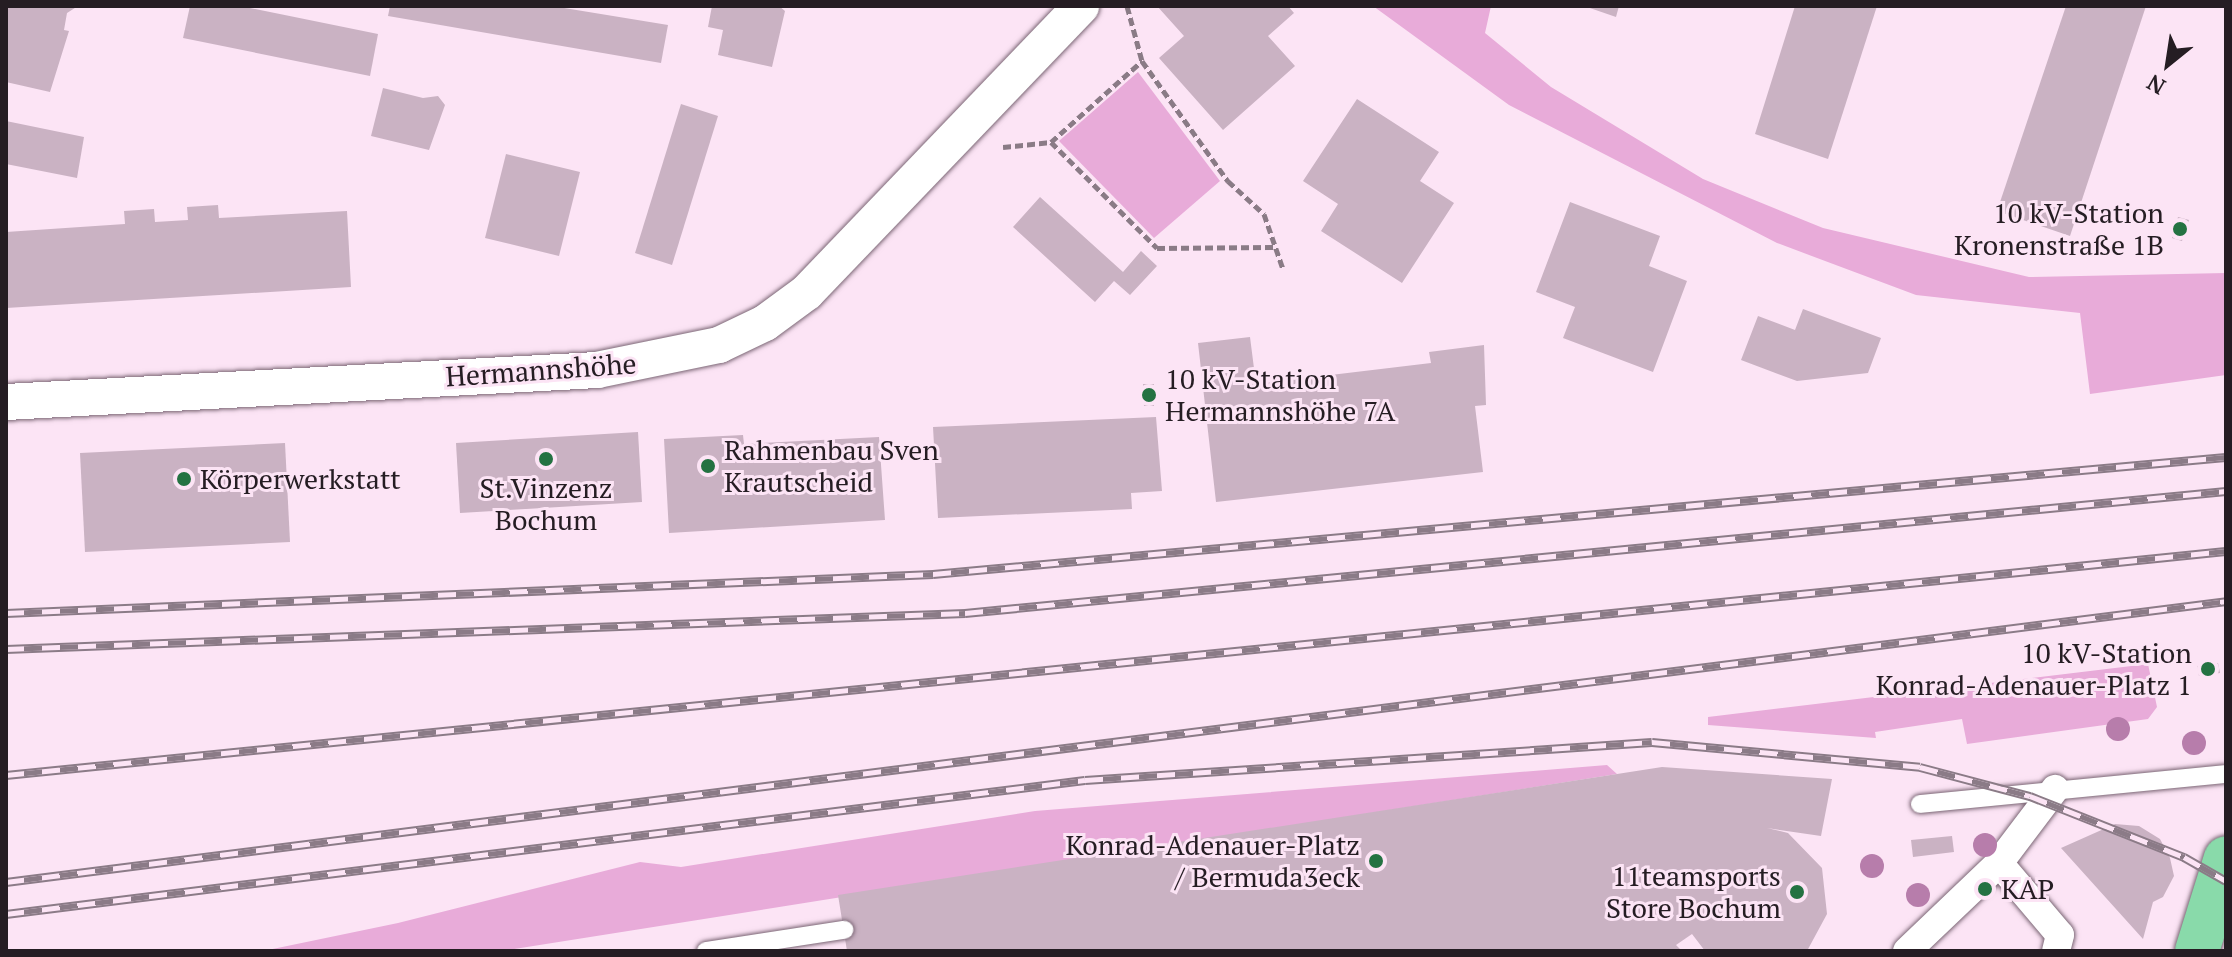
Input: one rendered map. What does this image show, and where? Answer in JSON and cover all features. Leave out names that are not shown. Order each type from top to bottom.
[{"type":"main road","points":[[2197,951],[2226,858]]},
{"type":"street","name":"Hermannshöhe","points":[[6,402],[597,370],[719,345],[765,323],[807,292],[1081,6]]},
{"type":"street","points":[[1907,951],[1999,863],[2055,789]]},
{"type":"street","points":[[1999,863],[2060,935],[2056,951]]},
{"type":"lane","points":[[1920,804],[2226,774]]},
{"type":"lane","points":[[706,951],[844,930]]},
{"type":"path","points":[[1127,6],[1142,61],[1228,181],[1264,214],[1283,269]]},
{"type":"path","points":[[953,138],[1013,149],[1051,142],[1142,61]]},
{"type":"path","points":[[1051,142],[1157,248],[1275,247]]},
{"type":"shaded area","points":[[1373,6],[1491,6],[1485,33],[1551,87],[1703,179],[1823,228],[2029,277],[2226,273],[2226,375],[2090,394],[2080,313],[1916,295],[1777,243],[1509,105]]},
{"type":"shaded area","points":[[1138,72],[1220,181],[1154,238],[1059,141]]},
{"type":"shaded area","points":[[2148,664],[2157,707],[2148,719],[1967,744],[1962,719],[1875,732],[1876,738],[1708,725],[1708,717]]},
{"type":"shaded area","points":[[1607,765],[1617,774],[502,951],[263,951],[398,923],[640,862],[681,867],[1035,811]]},
{"type":"building","points":[[6,6],[78,6],[67,13],[64,30],[69,31],[50,92],[6,82]]},
{"type":"building","points":[[190,6],[240,6],[378,34],[370,76],[183,38]]},
{"type":"building","points":[[390,6],[552,6],[668,25],[661,63],[388,16]]},
{"type":"building","points":[[712,6],[779,6],[785,11],[772,67],[718,55],[723,30],[708,27]]},
{"type":"building","points":[[1157,6],[1288,6],[1294,13],[1268,36],[1295,66],[1223,130],[1159,58],[1184,36]]},
{"type":"building","points":[[1584,6],[1619,6],[1616,17]]},
{"type":"building","points":[[1795,6],[1877,6],[1828,159],[1755,134]]},
{"type":"building","points":[[2066,6],[2146,6],[2070,236],[1997,211]]},
{"type":"building","points":[[383,88],[423,98],[438,96],[445,105],[429,150],[371,136]]},
{"type":"building","points":[[1357,99],[1439,152],[1420,181],[1454,203],[1402,283],[1321,231],[1338,204],[1303,181]]},
{"type":"building","points":[[681,104],[718,116],[672,265],[635,253]]},
{"type":"building","points":[[6,121],[84,137],[77,178],[6,164]]},
{"type":"building","points":[[506,154],[580,172],[559,256],[485,238]]},
{"type":"building","points":[[1040,197],[1123,272],[1141,251],[1157,266],[1130,295],[1114,281],[1095,302],[1013,227]]},
{"type":"building","points":[[1570,202],[1660,236],[1649,266],[1687,281],[1653,372],[1563,338],[1575,307],[1536,292]]},
{"type":"building","points":[[218,205],[219,218],[347,211],[351,287],[6,308],[6,232],[125,224],[124,211],[154,209],[155,222],[188,220],[187,207]]},
{"type":"building","name":"10 kV-Station Kronenstraße 1B","points":[[2178,217],[2189,220],[2182,241],[2172,238]]},
{"type":"building","points":[[1803,309],[1881,338],[1868,373],[1797,381],[1741,360],[1758,316],[1795,330]]},
{"type":"building","points":[[1250,337],[1256,384],[1431,363],[1429,352],[1484,345],[1486,405],[1475,406],[1483,472],[1216,502],[1198,343]]},
{"type":"building","name":"10 kV-Station Hermannshöhe 7A","points":[[1143,384],[1154,384],[1154,406],[1144,406]]},
{"type":"building","points":[[1156,417],[1162,491],[1131,493],[1132,509],[938,518],[933,427]]},
{"type":"building","points":[[638,432],[642,502],[460,513],[456,443]]},
{"type":"building","points":[[743,435],[744,444],[879,437],[885,520],[669,533],[664,439]]},
{"type":"building","name":"Körperwerkstatt","points":[[285,443],[290,542],[85,552],[80,453]]},
{"type":"building","name":"10 kV-Station Konrad-Adenauer-Platz 1","points":[[2218,663],[2220,673],[2199,676],[2197,666]]},
{"type":"building","name":"Konrad-Adenauer-Platz / Bermuda3eck","points":[[1662,767],[1832,779],[1821,836],[1767,828],[1788,833],[1822,868],[1827,914],[1807,951],[1705,951],[1692,934],[1676,945],[1682,951],[847,951],[838,895]]},
{"type":"building","points":[[2115,824],[2139,826],[2160,839],[2170,858],[2174,876],[2163,897],[2153,902],[2143,939],[2061,848]]},
{"type":"building","points":[[1952,836],[1954,852],[1913,857],[1911,840]]},
{"type":"railway","points":[[6,613],[933,574],[2226,457]]},
{"type":"railway","points":[[6,649],[965,613],[2226,491]]},
{"type":"railway","points":[[6,775],[2226,551]]},
{"type":"railway","points":[[6,882],[2226,601]]},
{"type":"railway","points":[[6,914],[1085,780],[1652,742],[1920,767],[2030,796],[2184,857],[2226,881]]},
{"type":"place","name":"10 kV-Station Kronenstraße 1B","points":[[2180,229]]},
{"type":"place","name":"10 kV-Station Hermannshöhe 7A","points":[[1149,395]]},
{"type":"place","name":"St.Vinzenz Bochum","points":[[546,459]]},
{"type":"place","name":"Rahmenbau Sven Krautscheid","points":[[708,466]]},
{"type":"place","name":"Körperwerkstatt","points":[[184,479]]},
{"type":"place","name":"10 kV-Station Konrad-Adenauer-Platz 1","points":[[2208,669]]},
{"type":"place","name":"Konrad-Adenauer-Platz / Bermuda3eck","points":[[1376,861]]},
{"type":"place","name":"KAP","points":[[1985,889]]},
{"type":"place","name":"11teamsports Store Bochum","points":[[1797,892]]}]
